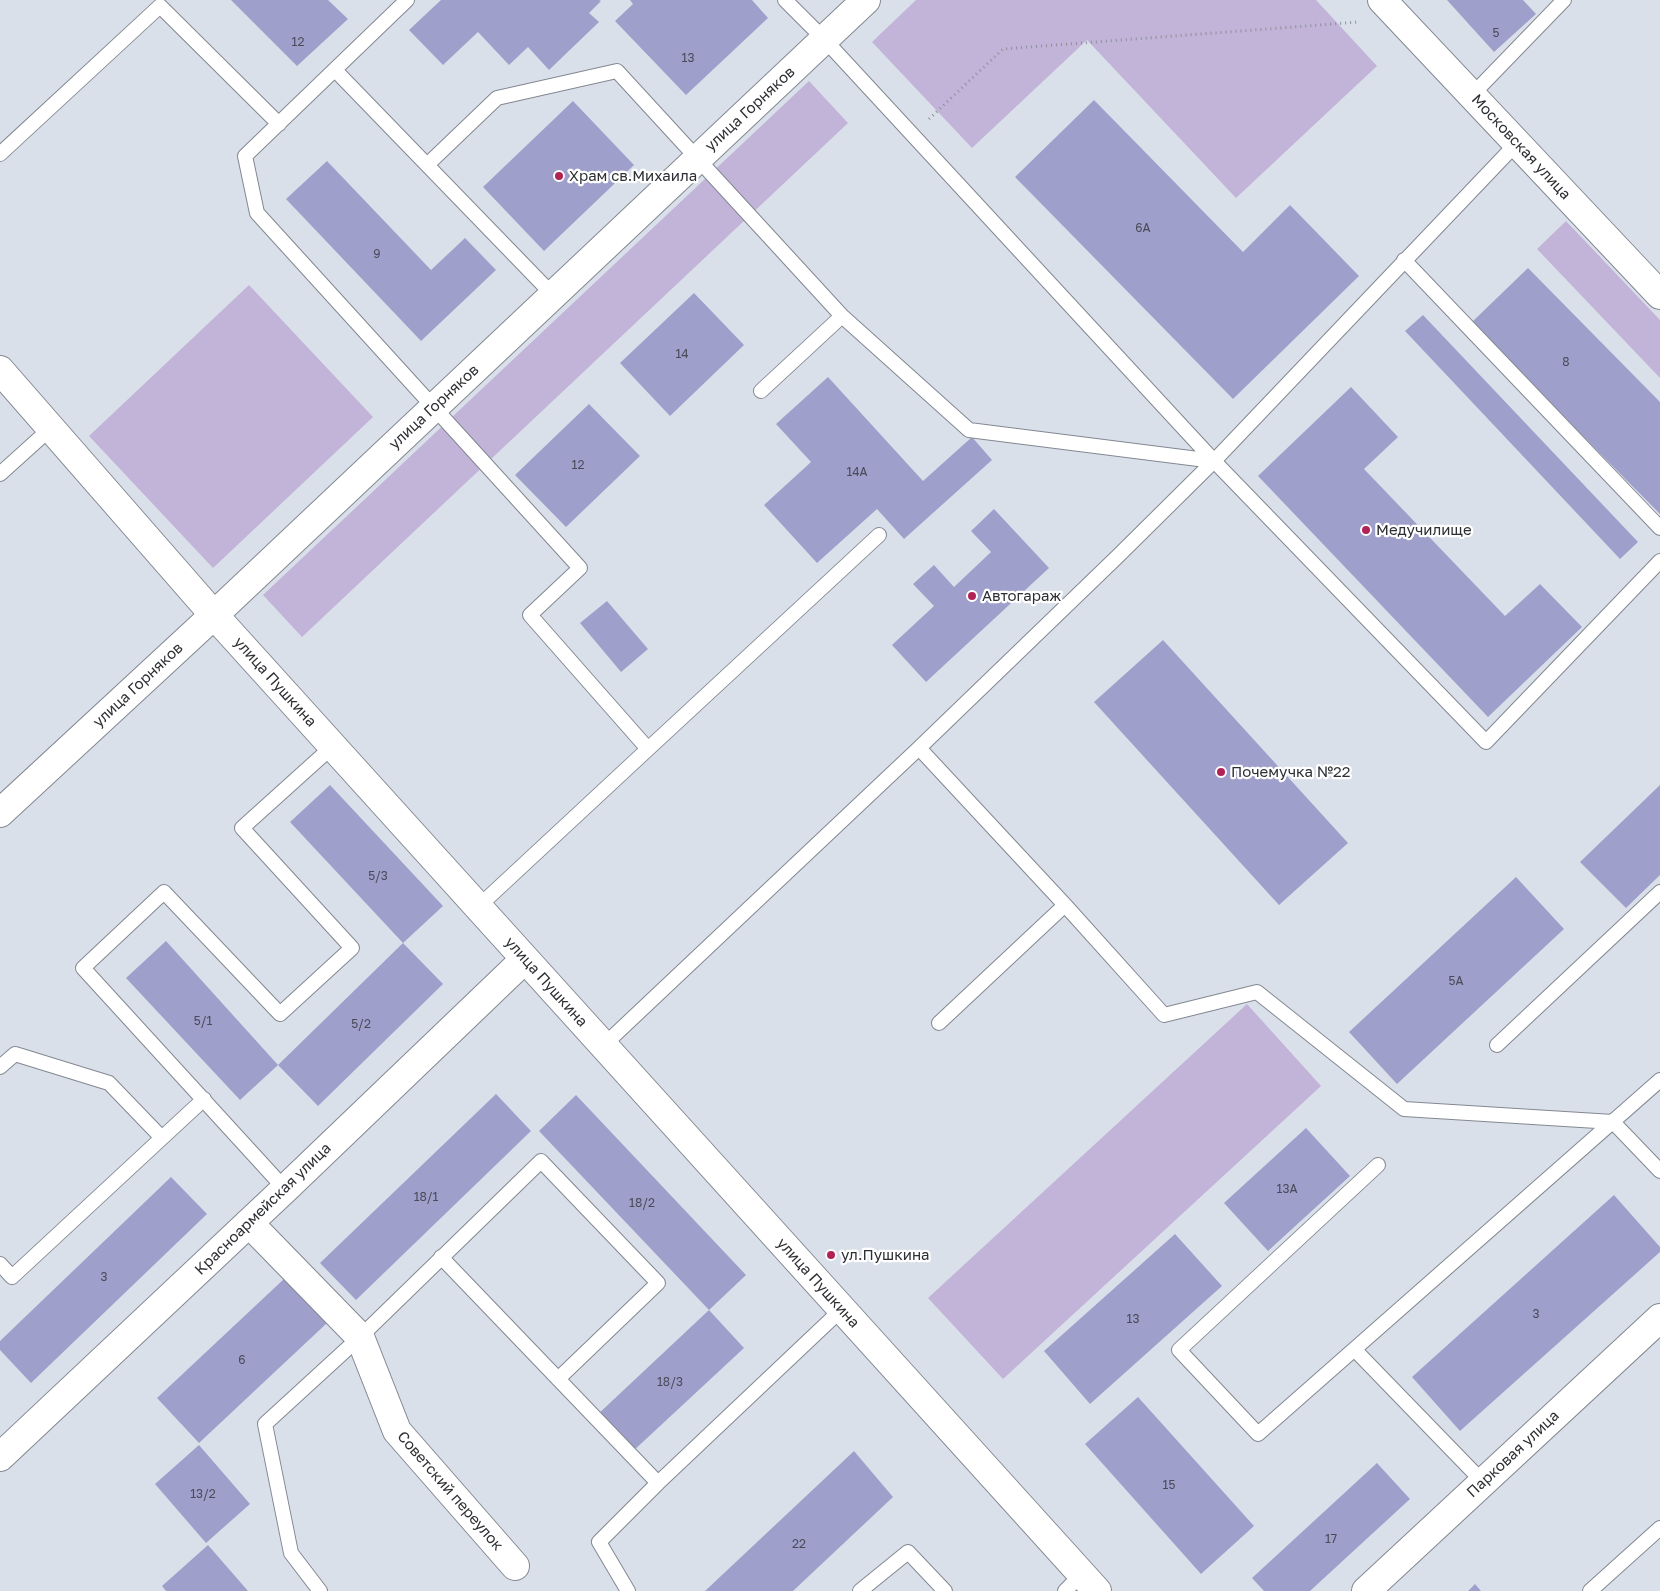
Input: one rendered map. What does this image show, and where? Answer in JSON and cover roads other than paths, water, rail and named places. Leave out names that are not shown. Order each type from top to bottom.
[{"type":"street","name":"улица Горняков","points":[[0,813],[214,615],[866,0]]},
{"type":"street","name":"Московская улица","points":[[1391,10],[1660,294]]},
{"type":"street","name":"улица Пушкина","points":[[0,370],[214,615],[842,1309],[1082,1585]]},
{"type":"street","name":"Красноармейская улица","points":[[0,1457],[249,1224],[525,959]]},
{"type":"street","name":"Советский переулок","points":[[249,1224],[360,1337],[397,1431],[515,1566]]},
{"type":"street","name":"Парковая улица","points":[[1366,1591],[1658,1323]]},
{"type":"lane","points":[[407,0],[245,156],[257,213],[580,568],[530,615],[648,749]]},
{"type":"lane","points":[[785,0],[824,39],[1214,461],[1486,742],[1660,561]]},
{"type":"lane","points":[[1472,95],[1564,0]]},
{"type":"lane","points":[[0,154],[160,6],[279,124]]},
{"type":"lane","points":[[335,70],[553,295]]},
{"type":"lane","points":[[427,165],[497,98],[617,71],[842,316],[969,430],[1214,461]]},
{"type":"lane","points":[[604,1046],[919,748],[1117,557],[1214,461],[1517,143]]},
{"type":"lane","points":[[1404,260],[1660,528]]},
{"type":"lane","points":[[761,391],[842,316]]},
{"type":"lane","points":[[0,474],[51,428]]},
{"type":"lane","points":[[478,907],[879,535]]},
{"type":"lane","points":[[285,1189],[83,968],[164,892],[280,1014],[352,948],[242,828],[332,746]]},
{"type":"lane","points":[[919,748],[1164,1015],[1257,992],[1404,1109],[1613,1122],[1660,1171]]},
{"type":"lane","points":[[1497,1045],[1660,892]]},
{"type":"lane","points":[[939,1023],[1065,906]]},
{"type":"lane","points":[[0,1067],[15,1054],[109,1083],[162,1138]]},
{"type":"lane","points":[[1378,1165],[1179,1350],[1258,1434],[1660,1080]]},
{"type":"lane","points":[[0,1264],[12,1277],[204,1099]]},
{"type":"lane","points":[[320,1591],[291,1553],[265,1424],[360,1337],[541,1161],[658,1283],[558,1379]]},
{"type":"lane","points":[[441,1257],[658,1484]]},
{"type":"lane","points":[[628,1591],[599,1542],[842,1309]]},
{"type":"lane","points":[[1355,1350],[1483,1482]]},
{"type":"lane","points":[[1590,1591],[1660,1528]]},
{"type":"lane","points":[[860,1591],[908,1552],[945,1591]]},
{"type":"place","name":"Храм св.Михаила","points":[[559,176]]},
{"type":"place","name":"Медучилище","points":[[1366,530]]},
{"type":"place","name":"Автогараж","points":[[972,596]]},
{"type":"place","name":"Почемучка №22","points":[[1221,772]]},
{"type":"place","name":"ул.Пушкина","points":[[831,1255]]}]
